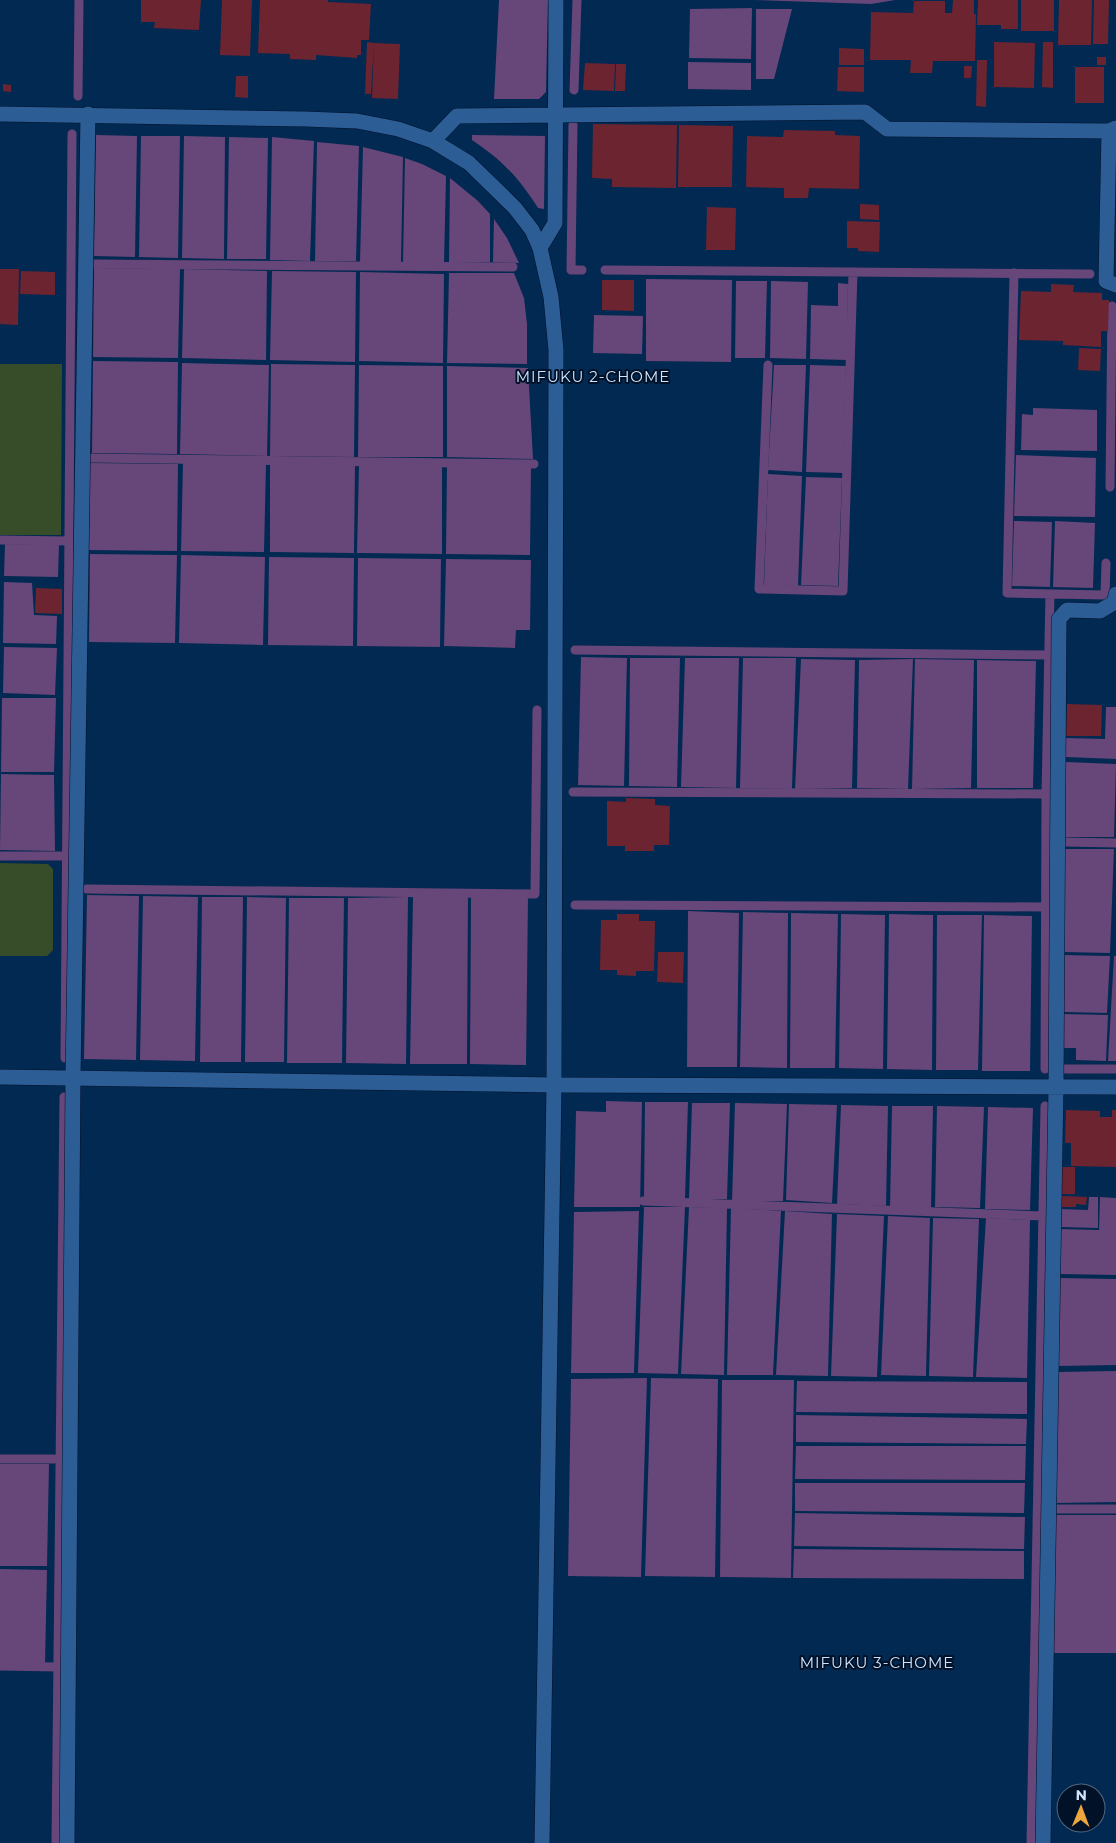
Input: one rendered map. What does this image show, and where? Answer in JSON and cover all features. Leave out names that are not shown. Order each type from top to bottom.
[{"type":"street","points":[[540,248],[555,223],[556,0]]},
{"type":"street","points":[[433,141],[457,116],[865,112],[887,129],[1112,129],[1106,281],[1116,285]]},
{"type":"street","points":[[0,114],[304,118],[357,121],[398,129],[433,141],[468,163],[515,208],[532,230],[540,248],[551,297],[556,350],[554,1084],[542,1843]]},
{"type":"street","points":[[67,1843],[73,1078],[88,114]]},
{"type":"street","points":[[1043,1843],[1056,1087],[1059,619],[1068,610],[1100,610],[1114,602],[1116,594]]},
{"type":"street","points":[[0,1077],[554,1084],[1116,1088]]},
{"type":"green space","points":[[0,364],[62,364],[61,535],[0,535]]},
{"type":"green space","points":[[0,863],[48,864],[53,869],[53,950],[47,956],[0,956]]},
{"type":"shaded area","points":[[499,0],[548,0],[546,92],[539,99],[494,99]]},
{"type":"shaded area","points":[[754,0],[895,0],[871,4]]},
{"type":"shaded area","points":[[752,8],[751,59],[689,58],[690,9]]},
{"type":"shaded area","points":[[756,9],[792,9],[774,79],[756,79]]},
{"type":"shaded area","points":[[688,62],[751,63],[751,90],[688,89]]},
{"type":"shaded area","points":[[96,135],[137,136],[135,257],[94,256]]},
{"type":"shaded area","points":[[472,135],[545,136],[544,209],[538,208],[517,178],[493,155],[472,140]]},
{"type":"shaded area","points":[[141,136],[180,136],[178,258],[139,257]]},
{"type":"shaded area","points":[[184,136],[225,137],[224,259],[182,258]]},
{"type":"shaded area","points":[[229,137],[268,138],[266,259],[227,259]]},
{"type":"shaded area","points":[[272,137],[314,141],[310,261],[270,260]]},
{"type":"shaded area","points":[[317,142],[359,146],[356,261],[315,261]]},
{"type":"shaded area","points":[[363,147],[403,157],[401,262],[360,262]]},
{"type":"shaded area","points":[[405,158],[446,176],[444,263],[403,262]]},
{"type":"shaded area","points":[[450,178],[478,201],[490,214],[490,262],[449,263]]},
{"type":"shaded area","points":[[494,219],[507,238],[519,263],[493,262]]},
{"type":"shaded area","points":[[94,268],[180,269],[178,358],[93,357]]},
{"type":"shaded area","points":[[184,269],[267,271],[266,360],[182,358]]},
{"type":"shaded area","points":[[272,271],[356,272],[355,362],[270,360]]},
{"type":"shaded area","points":[[360,272],[444,274],[443,363],[359,361]]},
{"type":"shaded area","points":[[449,273],[514,273],[524,298],[527,324],[527,364],[447,363]]},
{"type":"shaded area","points":[[646,279],[732,280],[731,362],[646,361]]},
{"type":"shaded area","points":[[736,281],[767,281],[765,358],[735,358]]},
{"type":"shaded area","points":[[771,281],[808,282],[806,359],[770,358]]},
{"type":"shaded area","points":[[838,283],[848,284],[847,360],[810,359],[811,305],[838,306]]},
{"type":"shaded area","points":[[594,315],[643,316],[642,354],[593,353]]},
{"type":"shaded area","points":[[93,361],[178,362],[177,454],[92,453]]},
{"type":"shaded area","points":[[182,363],[269,365],[267,456],[180,454]]},
{"type":"shaded area","points":[[271,364],[355,365],[354,457],[270,456]]},
{"type":"shaded area","points":[[359,365],[443,366],[443,457],[358,457]]},
{"type":"shaded area","points":[[774,365],[806,365],[802,472],[768,470]]},
{"type":"shaded area","points":[[810,365],[846,366],[843,473],[806,472]]},
{"type":"shaded area","points":[[447,366],[528,368],[533,459],[447,457]]},
{"type":"shaded area","points":[[1033,408],[1097,410],[1097,451],[1021,450],[1022,414],[1033,415]]},
{"type":"shaded area","points":[[1016,455],[1096,458],[1095,517],[1014,516]]},
{"type":"shaded area","points":[[90,463],[178,464],[177,551],[89,550]]},
{"type":"shaded area","points":[[183,463],[266,464],[264,552],[181,551]]},
{"type":"shaded area","points":[[270,465],[355,465],[354,553],[270,552]]},
{"type":"shaded area","points":[[359,465],[442,466],[442,554],[357,553]]},
{"type":"shaded area","points":[[447,466],[531,467],[530,555],[446,554]]},
{"type":"shaded area","points":[[768,474],[802,476],[798,586],[764,585]]},
{"type":"shaded area","points":[[806,477],[842,478],[838,586],[801,585]]},
{"type":"shaded area","points":[[1014,521],[1052,522],[1050,587],[1012,586]]},
{"type":"shaded area","points":[[1055,521],[1095,523],[1093,588],[1053,587]]},
{"type":"shaded area","points":[[5,544],[59,545],[58,577],[4,576]]},
{"type":"shaded area","points":[[90,554],[177,555],[175,643],[89,642]]},
{"type":"shaded area","points":[[181,555],[265,557],[263,645],[179,643]]},
{"type":"shaded area","points":[[269,557],[354,558],[353,646],[268,645]]},
{"type":"shaded area","points":[[358,558],[441,559],[440,647],[357,646]]},
{"type":"shaded area","points":[[446,559],[531,560],[530,630],[516,630],[515,648],[444,646]]},
{"type":"shaded area","points":[[4,582],[32,583],[34,615],[57,616],[56,644],[3,643]]},
{"type":"shaded area","points":[[4,647],[57,648],[55,695],[3,693]]},
{"type":"shaded area","points":[[581,657],[627,658],[624,786],[578,785]]},
{"type":"shaded area","points":[[630,658],[680,658],[677,787],[629,786]]},
{"type":"shaded area","points":[[685,658],[739,658],[736,788],[681,787]]},
{"type":"shaded area","points":[[743,658],[796,658],[792,789],[740,788]]},
{"type":"shaded area","points":[[801,659],[855,660],[852,788],[795,789]]},
{"type":"shaded area","points":[[913,659],[908,789],[857,788],[859,660]]},
{"type":"shaded area","points":[[915,659],[974,660],[971,788],[912,789]]},
{"type":"shaded area","points":[[977,660],[1036,661],[1033,788],[977,788]]},
{"type":"shaded area","points":[[2,698],[56,698],[54,772],[1,772]]},
{"type":"shaded area","points":[[1106,707],[1116,707],[1116,759],[1066,757],[1066,738],[1105,739]]},
{"type":"shaded area","points":[[1066,762],[1116,764],[1114,837],[1064,837]]},
{"type":"shaded area","points":[[1,774],[54,775],[55,851],[0,850]]},
{"type":"shaded area","points":[[1065,849],[1114,849],[1110,953],[1063,952]]},
{"type":"shaded area","points":[[87,895],[139,896],[136,1060],[84,1059]]},
{"type":"shaded area","points":[[143,896],[198,897],[195,1061],[140,1060]]},
{"type":"shaded area","points":[[202,897],[243,897],[241,1062],[200,1062]]},
{"type":"shaded area","points":[[247,897],[286,898],[284,1062],[245,1062]]},
{"type":"shaded area","points":[[408,897],[406,1064],[346,1063],[348,898]]},
{"type":"shaded area","points":[[413,897],[468,897],[467,1064],[410,1064]]},
{"type":"shaded area","points":[[471,897],[528,898],[526,1065],[470,1064]]},
{"type":"shaded area","points":[[289,898],[344,898],[342,1063],[287,1063]]},
{"type":"shaded area","points":[[688,911],[739,913],[737,1067],[687,1067]]},
{"type":"shaded area","points":[[743,912],[788,913],[787,1068],[740,1067]]},
{"type":"shaded area","points":[[791,913],[838,914],[835,1068],[790,1068]]},
{"type":"shaded area","points":[[841,914],[885,915],[883,1069],[839,1068]]},
{"type":"shaded area","points":[[889,914],[933,915],[932,1070],[887,1069]]},
{"type":"shaded area","points":[[937,915],[982,915],[978,1070],[936,1070]]},
{"type":"shaded area","points":[[984,915],[1032,916],[1030,1071],[982,1071]]},
{"type":"shaded area","points":[[1063,955],[1110,956],[1107,1013],[1064,1012]]},
{"type":"shaded area","points":[[1114,956],[1116,956],[1116,1061],[1108,1061]]},
{"type":"shaded area","points":[[1063,1014],[1108,1015],[1106,1061],[1076,1060],[1076,1048],[1062,1048]]},
{"type":"shaded area","points":[[606,1101],[642,1102],[640,1207],[574,1207],[576,1111],[606,1112]]},
{"type":"shaded area","points":[[645,1102],[688,1102],[685,1199],[644,1197]]},
{"type":"shaded area","points":[[692,1103],[730,1103],[727,1199],[689,1199]]},
{"type":"shaded area","points":[[735,1103],[787,1104],[783,1201],[732,1201]]},
{"type":"shaded area","points":[[789,1104],[837,1105],[832,1203],[786,1200]]},
{"type":"shaded area","points":[[841,1105],[888,1106],[886,1206],[837,1204]]},
{"type":"shaded area","points":[[892,1106],[933,1106],[931,1208],[890,1207]]},
{"type":"shaded area","points":[[937,1106],[984,1107],[980,1208],[935,1207]]},
{"type":"shaded area","points":[[988,1107],[1033,1108],[1030,1210],[985,1209]]},
{"type":"shaded area","points":[[1089,1197],[1098,1197],[1098,1228],[1060,1227],[1060,1209],[1088,1210]]},
{"type":"shaded area","points":[[1100,1197],[1116,1198],[1116,1275],[1059,1274],[1059,1229],[1099,1230]]},
{"type":"shaded area","points":[[644,1207],[685,1207],[678,1374],[638,1373]]},
{"type":"shaded area","points":[[689,1207],[727,1208],[724,1375],[681,1374]]},
{"type":"shaded area","points":[[731,1208],[781,1211],[773,1375],[727,1375]]},
{"type":"shaded area","points":[[639,1211],[634,1373],[571,1373],[574,1212]]},
{"type":"shaded area","points":[[785,1211],[832,1214],[828,1376],[776,1375]]},
{"type":"shaded area","points":[[837,1214],[884,1216],[877,1377],[831,1376]]},
{"type":"shaded area","points":[[888,1216],[930,1218],[926,1376],[881,1375]]},
{"type":"shaded area","points":[[933,1218],[979,1219],[973,1377],[929,1376]]},
{"type":"shaded area","points":[[986,1218],[1030,1220],[1027,1378],[976,1377]]},
{"type":"shaded area","points":[[1059,1278],[1116,1279],[1116,1365],[1058,1366]]},
{"type":"shaded area","points":[[1116,1371],[1116,1502],[1057,1503],[1057,1372]]},
{"type":"shaded area","points":[[647,1378],[641,1577],[568,1576],[571,1379]]},
{"type":"shaded area","points":[[651,1378],[718,1379],[715,1577],[645,1576]]},
{"type":"shaded area","points":[[722,1380],[794,1380],[791,1578],[720,1577]]},
{"type":"shaded area","points":[[797,1381],[1027,1382],[1027,1414],[796,1412]]},
{"type":"shaded area","points":[[796,1415],[1027,1419],[1026,1444],[796,1442]]},
{"type":"shaded area","points":[[796,1446],[1026,1446],[1025,1480],[795,1479]]},
{"type":"shaded area","points":[[0,1464],[49,1464],[47,1566],[0,1566]]},
{"type":"shaded area","points":[[795,1483],[1025,1483],[1024,1513],[795,1511]]},
{"type":"shaded area","points":[[795,1513],[1025,1517],[1024,1549],[794,1546]]},
{"type":"shaded area","points":[[1054,1515],[1116,1515],[1116,1653],[1053,1653]]},
{"type":"shaded area","points":[[794,1549],[1024,1551],[1024,1579],[793,1578]]},
{"type":"shaded area","points":[[0,1569],[47,1570],[45,1663],[0,1662]]},
{"type":"building","points":[[141,0],[201,0],[199,30],[154,28],[155,22],[141,22]]},
{"type":"building","points":[[222,0],[252,0],[250,56],[220,55]]},
{"type":"building","points":[[260,0],[328,0],[328,2],[371,4],[369,40],[361,40],[361,55],[357,55],[357,58],[316,55],[316,60],[290,59],[290,54],[258,53]]},
{"type":"building","points":[[953,0],[974,0],[974,14],[976,14],[975,61],[933,61],[932,73],[910,73],[911,60],[870,60],[871,12],[913,13],[914,1],[945,1],[945,13],[952,13]]},
{"type":"building","points":[[978,0],[1018,0],[1018,29],[1001,29],[1001,25],[977,25]]},
{"type":"building","points":[[1021,0],[1054,0],[1054,31],[1021,31]]},
{"type":"building","points":[[1059,0],[1092,0],[1091,45],[1058,45]]},
{"type":"building","points":[[1094,0],[1109,0],[1108,44],[1093,44]]},
{"type":"building","points":[[367,42],[374,43],[371,94],[365,94]]},
{"type":"building","points":[[994,42],[1035,43],[1034,88],[994,87]]},
{"type":"building","points":[[1043,42],[1053,42],[1053,88],[1042,87]]},
{"type":"building","points":[[374,43],[400,44],[398,99],[372,98]]},
{"type":"building","points":[[839,48],[864,49],[864,65],[839,65]]},
{"type":"building","points":[[1097,57],[1106,57],[1106,65],[1097,65]]},
{"type":"building","points":[[977,60],[987,60],[986,107],[976,106]]},
{"type":"building","points":[[585,63],[615,64],[614,91],[583,90]]},
{"type":"building","points":[[616,64],[626,64],[625,91],[615,91]]},
{"type":"building","points":[[964,66],[972,66],[971,78],[964,78]]},
{"type":"building","points":[[838,67],[864,67],[864,92],[837,91]]},
{"type":"building","points":[[1075,67],[1104,67],[1104,103],[1075,103]]},
{"type":"building","points":[[236,76],[248,76],[248,98],[235,97]]},
{"type":"building","points":[[3,84],[11,85],[11,92],[3,91]]},
{"type":"building","points":[[593,124],[677,125],[676,188],[612,187],[612,179],[592,178]]},
{"type":"building","points":[[679,125],[733,126],[732,187],[678,187]]},
{"type":"building","points":[[784,130],[835,131],[835,135],[860,136],[859,189],[809,188],[808,198],[784,198],[784,188],[746,187],[747,136],[783,137]]},
{"type":"building","points":[[860,204],[879,205],[879,220],[860,219]]},
{"type":"building","points":[[707,207],[736,208],[735,250],[706,250]]},
{"type":"building","points":[[847,221],[880,222],[879,252],[858,251],[858,248],[847,248]]},
{"type":"building","points":[[0,269],[19,269],[18,325],[0,324]]},
{"type":"building","points":[[21,271],[55,272],[55,295],[20,294]]},
{"type":"building","points":[[602,280],[634,280],[634,311],[602,310]]},
{"type":"building","points":[[1051,284],[1074,285],[1073,292],[1102,293],[1102,300],[1109,300],[1108,331],[1101,331],[1101,347],[1063,345],[1063,341],[1019,340],[1021,291],[1051,292]]},
{"type":"building","points":[[1079,348],[1101,349],[1100,371],[1078,370]]},
{"type":"building","points":[[36,588],[62,589],[62,614],[35,613]]},
{"type":"building","points":[[1067,704],[1102,705],[1101,736],[1066,736]]},
{"type":"building","points":[[626,798],[655,799],[655,805],[670,806],[669,845],[654,845],[654,851],[625,851],[625,846],[607,846],[607,801],[626,802]]},
{"type":"building","points":[[617,914],[639,914],[639,921],[655,921],[654,971],[636,971],[636,976],[617,975],[617,970],[600,970],[601,920],[617,920]]},
{"type":"building","points":[[658,952],[684,952],[683,983],[657,982]]},
{"type":"building","points":[[1066,1110],[1100,1111],[1100,1117],[1112,1117],[1112,1110],[1116,1110],[1116,1167],[1071,1166],[1071,1143],[1065,1143]]},
{"type":"building","points":[[1062,1167],[1075,1167],[1075,1194],[1062,1194]]},
{"type":"building","points":[[1062,1196],[1087,1197],[1086,1205],[1076,1204],[1076,1207],[1062,1207]]},
{"type":"waterway","points":[[78,96],[79,0]]},
{"type":"waterway","points":[[574,90],[577,0]]},
{"type":"waterway","points":[[573,125],[571,270],[582,270]]},
{"type":"waterway","points":[[65,1058],[72,134]]},
{"type":"waterway","points":[[94,264],[513,267]]},
{"type":"waterway","points":[[605,270],[1090,274]]},
{"type":"waterway","points":[[768,365],[759,589],[843,591],[853,272]]},
{"type":"waterway","points":[[1014,273],[1007,593],[1105,595],[1106,563]]},
{"type":"waterway","points":[[1110,487],[1112,306]]},
{"type":"waterway","points":[[92,458],[534,464]]},
{"type":"waterway","points":[[0,540],[69,541]]},
{"type":"waterway","points":[[1045,1069],[1046,794],[1050,594]]},
{"type":"waterway","points":[[575,650],[1049,655]]},
{"type":"waterway","points":[[87,889],[535,894],[537,710]]},
{"type":"waterway","points":[[573,792],[1046,794]]},
{"type":"waterway","points":[[1065,842],[1116,843]]},
{"type":"waterway","points":[[0,856],[66,856]]},
{"type":"waterway","points":[[575,905],[1047,907]]},
{"type":"waterway","points":[[1063,1069],[1116,1069]]},
{"type":"waterway","points":[[56,1843],[64,1097]]},
{"type":"waterway","points":[[1031,1843],[1045,1106]]},
{"type":"waterway","points":[[643,1201],[1043,1216]]},
{"type":"waterway","points":[[0,1459],[60,1459]]},
{"type":"waterway","points":[[1055,1509],[1116,1509]]},
{"type":"waterway","points":[[0,1666],[57,1667]]},
{"type":"district","name":"MIFUKU 2-CHOME","points":[[593,376]]},
{"type":"district","name":"MIFUKU 3-CHOME","points":[[877,1662]]}]
